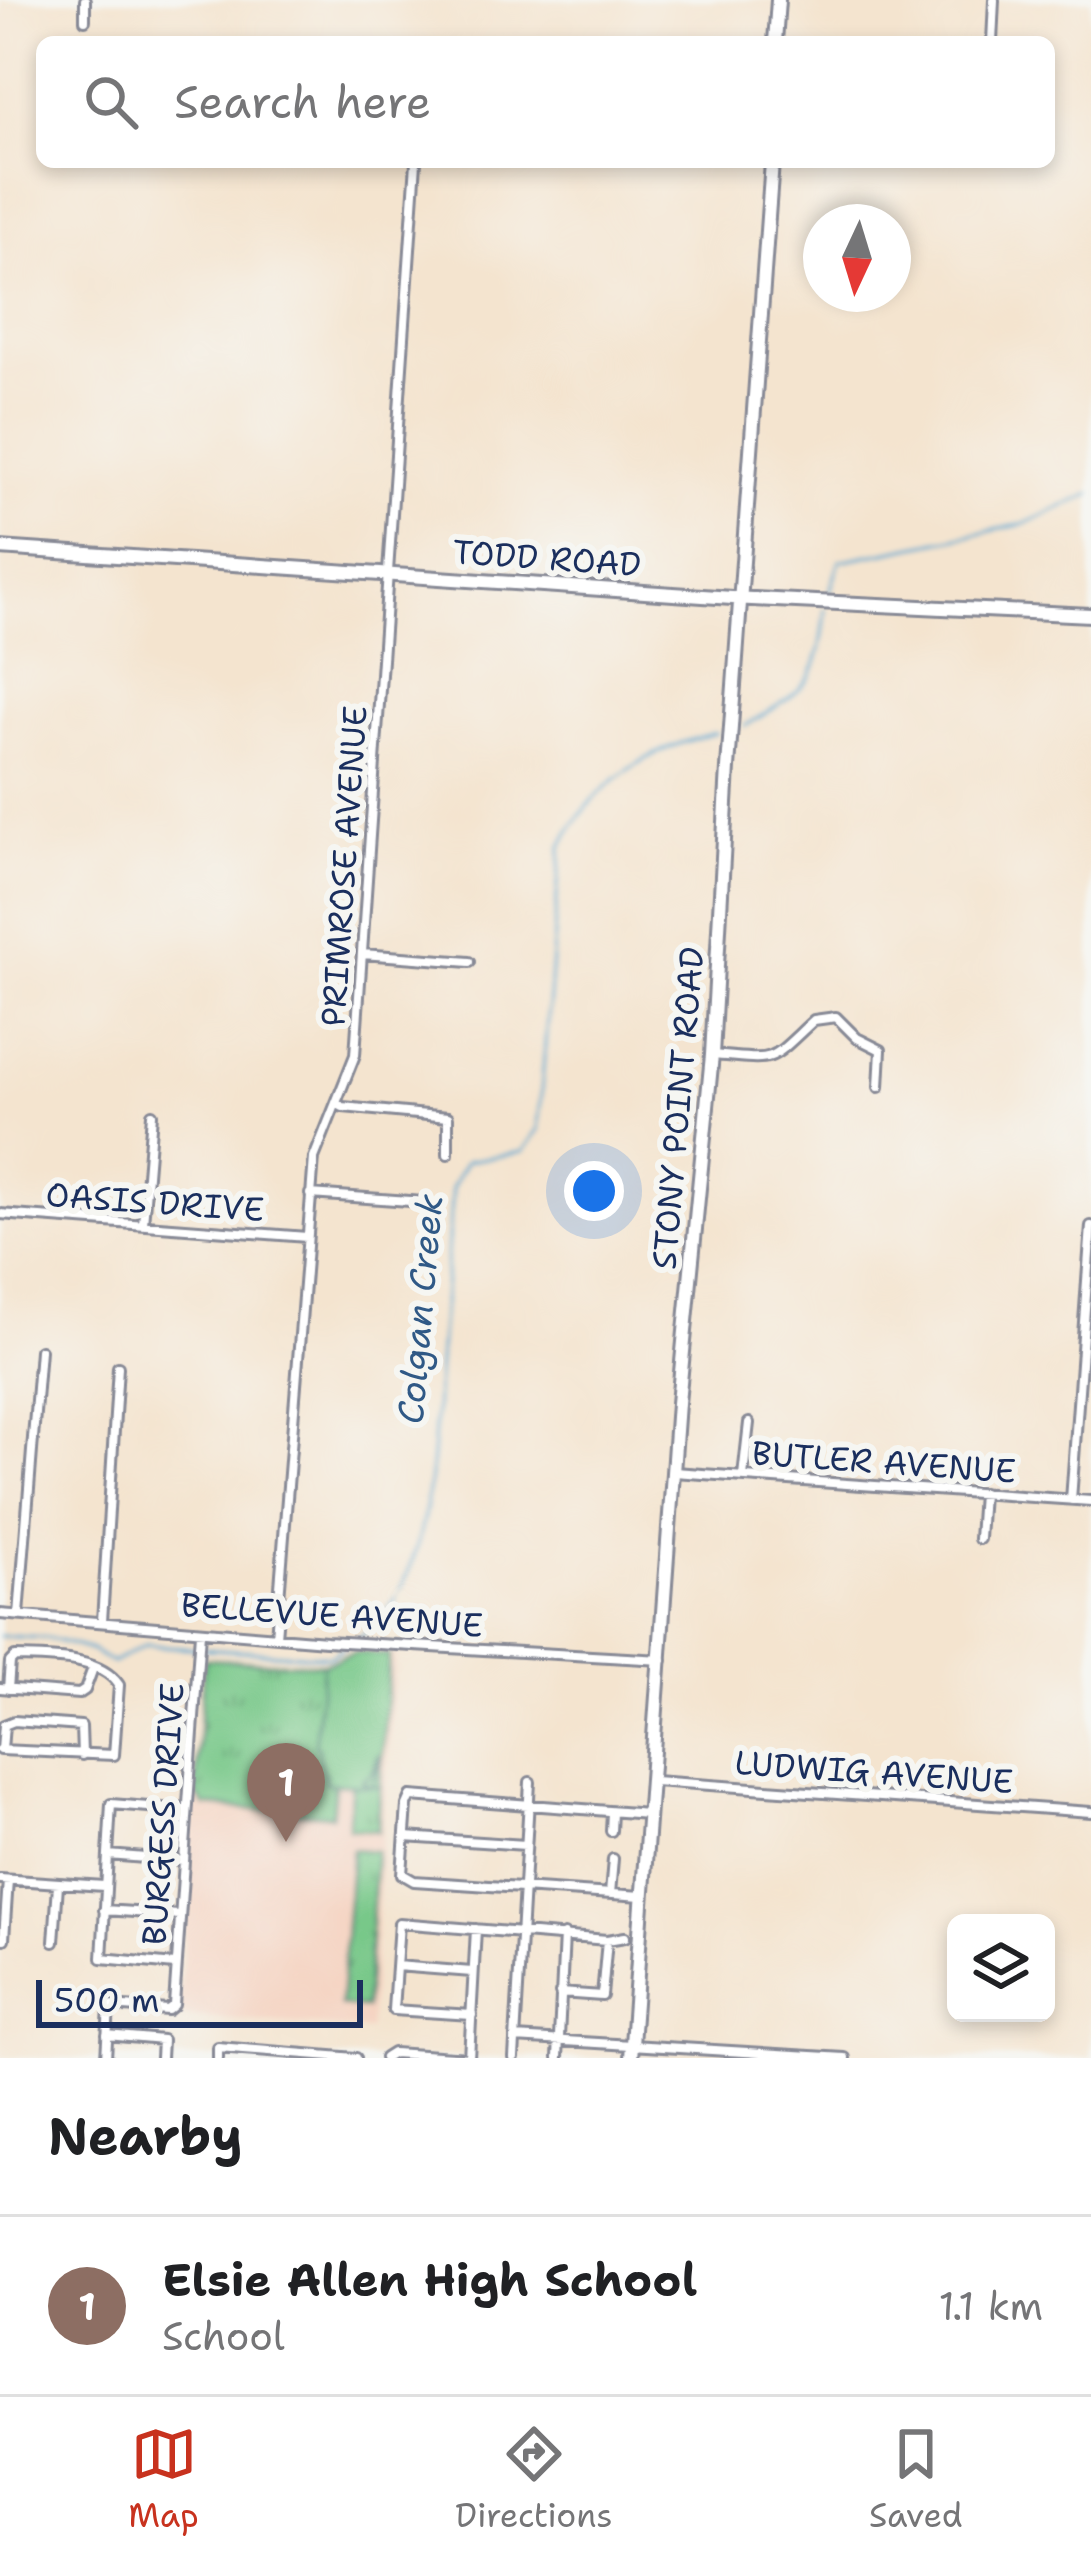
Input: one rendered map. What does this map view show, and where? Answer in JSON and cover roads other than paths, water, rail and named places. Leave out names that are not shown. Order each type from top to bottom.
[{"type":"main road","points":[[775,36],[778,0]]},
{"type":"main road","name":"STONY POINT ROAD","points":[[632,2051],[698,1170],[712,1055],[772,168]]},
{"type":"main road","name":"TODD ROAD","points":[[0,548],[742,598],[1091,614]]},
{"type":"street","points":[[85,0],[85,20]]},
{"type":"street","points":[[992,36],[994,0]]},
{"type":"street","name":"PRIMROSE AVENUE","points":[[276,1637],[314,1158],[355,1055],[416,168]]},
{"type":"street","points":[[362,954],[470,962]]},
{"type":"street","points":[[712,1055],[771,1058],[788,1048],[814,1020],[828,1016],[842,1020],[857,1038],[881,1050],[879,1087]]},
{"type":"street","points":[[336,1103],[448,1117],[448,1154]]},
{"type":"street","points":[[143,1224],[152,1114]]},
{"type":"street","points":[[310,1194],[424,1202]]},
{"type":"street","name":"OASIS DRIVE","points":[[0,1214],[307,1237]]},
{"type":"street","points":[[1071,1500],[1091,1226]]},
{"type":"street","points":[[19,1615],[40,1350]]},
{"type":"street","points":[[102,1621],[118,1367]]},
{"type":"street","points":[[743,1477],[749,1424]]},
{"type":"street","name":"BUTLER AVENUE","points":[[674,1472],[1091,1501]]},
{"type":"street","points":[[979,1539],[982,1493]]},
{"type":"street","name":"BELLEVUE AVENUE","points":[[0,1614],[102,1621],[200,1642],[276,1637],[662,1660]]},
{"type":"street","name":"BURGESS DRIVE","points":[[107,2035],[110,2006],[172,2008],[200,1642]]},
{"type":"street","points":[[82,1754],[81,1726],[14,1721],[4,1725],[1,1750],[82,1754],[114,1754],[118,1683],[93,1668],[76,1660],[15,1657],[4,1689],[79,1694],[93,1668]]},
{"type":"street","name":"LUDWIG AVENUE","points":[[654,1781],[1091,1812]]},
{"type":"street","points":[[514,2058],[530,1782]]},
{"type":"street","points":[[644,1897],[408,1880],[402,1874],[407,1805],[411,1796],[652,1814]]},
{"type":"street","points":[[176,1965],[102,1958],[104,1886],[111,1804],[186,1810]]},
{"type":"street","points":[[611,1831],[612,1812]]},
{"type":"street","points":[[405,1837],[526,1845]]},
{"type":"street","points":[[108,1856],[183,1861]]},
{"type":"street","points":[[610,1894],[613,1859]]},
{"type":"street","points":[[4,1939],[4,1880],[104,1886]]},
{"type":"street","points":[[54,1942],[58,1883]]},
{"type":"street","points":[[104,1910],[179,1915]]},
{"type":"street","points":[[472,2015],[394,2010],[399,1923],[607,1940],[625,1937]]},
{"type":"street","points":[[385,2058],[393,2054],[469,2058],[476,1929]]},
{"type":"street","points":[[558,2058],[564,1935]]},
{"type":"street","points":[[560,1993],[602,1996],[607,1940]]},
{"type":"street","points":[[396,1966],[473,1972]]},
{"type":"street","points":[[106,2058],[107,2035],[162,2040],[161,2058]]},
{"type":"street","points":[[515,2038],[632,2051],[845,2058]]},
{"type":"street","points":[[218,2052],[356,2058]]},
{"type":"waterway","name":"Colgan Creek","points":[[827,600],[840,561],[1024,524],[1091,494]]},
{"type":"waterway","name":"Colgan Creek","points":[[745,726],[806,682],[819,654],[826,609]]},
{"type":"waterway","name":"Colgan Creek","points":[[358,1638],[383,1616],[402,1586],[425,1512],[452,1186],[466,1161],[523,1152],[538,1130],[561,848],[589,805],[625,772],[668,748],[716,733]]},
{"type":"waterway","name":"Colgan Creek","points":[[0,1636],[47,1638],[91,1650],[112,1663],[146,1645],[330,1656],[345,1646]]},
{"type":"place","name":"Elsie Allen High School","points":[[286,1842]]}]
